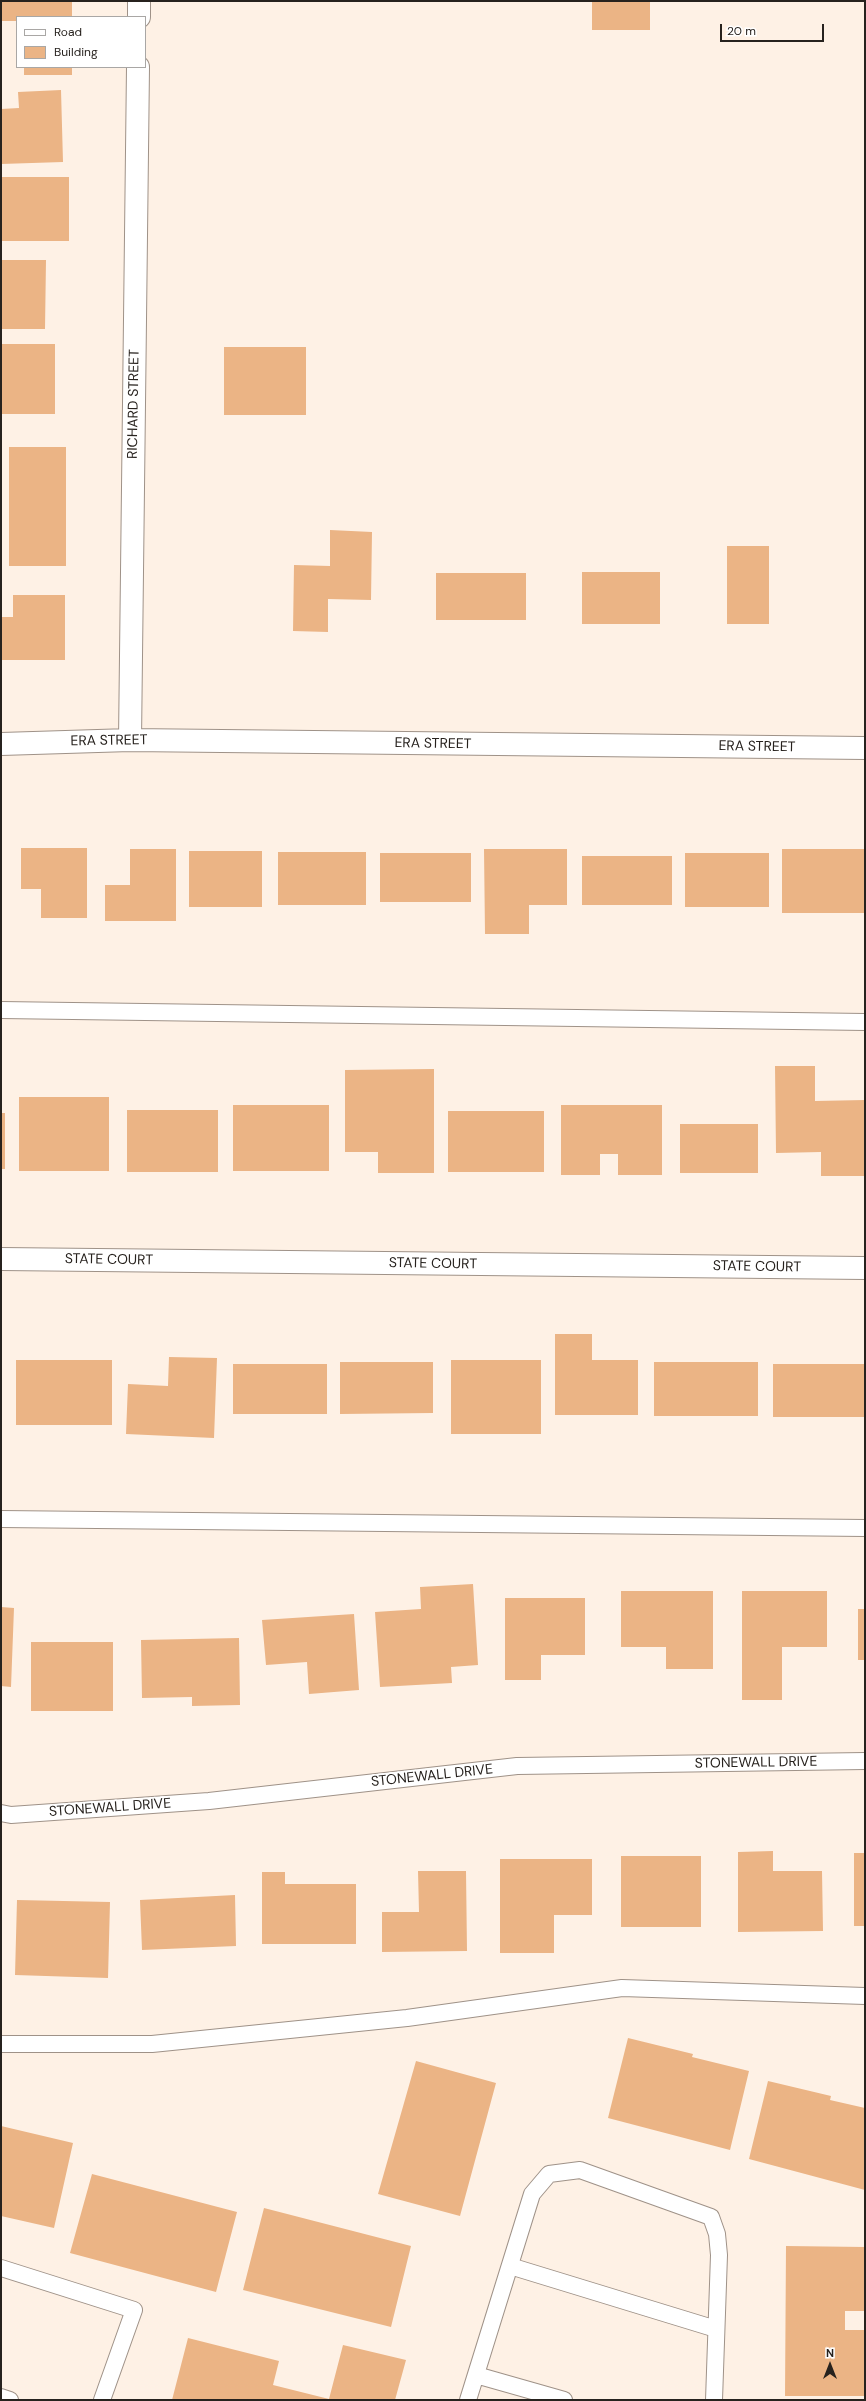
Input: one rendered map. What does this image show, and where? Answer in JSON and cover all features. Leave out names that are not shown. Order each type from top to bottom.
[{"type":"street","points":[[139,1],[139,16]]},
{"type":"street","name":"RICHARD STREET","points":[[130,740],[138,68]]},
{"type":"street","name":"ERA STREET","points":[[1,744],[130,740],[865,748]]},
{"type":"street","name":"STATE COURT","points":[[1,1259],[865,1268]]},
{"type":"lane","points":[[1,1010],[865,1022]]},
{"type":"lane","points":[[1,1519],[865,1528]]},
{"type":"lane","name":"STONEWALL DRIVE","points":[[1,1813],[11,1815],[209,1801],[517,1766],[865,1761]]},
{"type":"lane","points":[[1,2044],[152,2044],[407,2018],[622,1988],[865,1996]]},
{"type":"lane","points":[[468,2400],[532,2194],[549,2174],[580,2170],[711,2217],[717,2234],[719,2255],[714,2400]]},
{"type":"lane","points":[[510,2266],[716,2329]]},
{"type":"lane","points":[[1,2268],[134,2310],[102,2400]]},
{"type":"lane","points":[[476,2375],[564,2400]]},
{"type":"lane","points":[[1,2397],[10,2400]]},
{"type":"building","points":[[2,1],[72,1],[72,16],[16,16],[16,21],[2,21]]},
{"type":"building","points":[[592,1],[650,1],[650,30],[592,30]]},
{"type":"building","points":[[24,68],[72,68],[72,75],[24,75]]},
{"type":"building","points":[[61,90],[63,162],[1,164],[1,109],[19,108],[18,92]]},
{"type":"building","points":[[1,177],[69,177],[69,241],[1,241]]},
{"type":"building","points":[[1,260],[46,260],[45,329],[1,329]]},
{"type":"building","points":[[1,344],[55,344],[55,414],[2,414]]},
{"type":"building","points":[[224,347],[306,347],[306,415],[224,415]]},
{"type":"building","points":[[9,447],[66,447],[66,566],[9,566]]},
{"type":"building","points":[[330,530],[372,532],[371,600],[328,599],[328,632],[293,631],[294,565],[330,566]]},
{"type":"building","points":[[727,546],[769,546],[769,624],[727,624]]},
{"type":"building","points":[[582,572],[660,572],[660,624],[582,624]]},
{"type":"building","points":[[436,573],[526,573],[526,620],[436,620]]},
{"type":"building","points":[[13,595],[65,595],[65,660],[1,660],[1,617],[13,617]]},
{"type":"building","points":[[21,848],[87,848],[87,918],[41,918],[41,889],[21,889]]},
{"type":"building","points":[[130,849],[176,849],[176,921],[105,921],[105,885],[130,885]]},
{"type":"building","points":[[484,849],[567,849],[567,905],[529,905],[529,934],[485,934]]},
{"type":"building","points":[[782,849],[865,849],[865,913],[782,913]]},
{"type":"building","points":[[189,851],[262,851],[262,907],[189,907]]},
{"type":"building","points":[[278,852],[366,852],[366,905],[278,905]]},
{"type":"building","points":[[380,853],[471,853],[471,902],[380,902]]},
{"type":"building","points":[[685,853],[769,853],[769,907],[685,907]]},
{"type":"building","points":[[582,856],[672,856],[672,905],[582,905]]},
{"type":"building","points":[[775,1066],[815,1066],[815,1101],[865,1100],[865,1176],[821,1176],[821,1152],[776,1153]]},
{"type":"building","points":[[434,1069],[434,1173],[378,1173],[378,1152],[345,1152],[345,1070]]},
{"type":"building","points":[[19,1097],[109,1097],[109,1171],[19,1171]]},
{"type":"building","points":[[233,1105],[329,1105],[329,1171],[233,1171]]},
{"type":"building","points":[[561,1105],[662,1105],[662,1175],[618,1175],[618,1154],[600,1154],[600,1175],[561,1175]]},
{"type":"building","points":[[127,1110],[218,1110],[218,1172],[127,1172]]},
{"type":"building","points":[[448,1111],[544,1111],[544,1172],[448,1172]]},
{"type":"building","points":[[1,1113],[5,1113],[5,1169],[1,1169]]},
{"type":"building","points":[[680,1124],[758,1124],[758,1173],[680,1173]]},
{"type":"building","points":[[555,1334],[592,1334],[592,1360],[638,1360],[638,1415],[555,1415]]},
{"type":"building","points":[[169,1357],[217,1358],[214,1438],[126,1434],[128,1384],[168,1386]]},
{"type":"building","points":[[16,1360],[112,1360],[112,1425],[16,1425]]},
{"type":"building","points":[[451,1360],[541,1360],[541,1434],[451,1434]]},
{"type":"building","points":[[340,1362],[433,1362],[433,1413],[340,1414]]},
{"type":"building","points":[[654,1362],[758,1362],[758,1416],[654,1416]]},
{"type":"building","points":[[233,1364],[327,1364],[327,1414],[233,1414]]},
{"type":"building","points":[[773,1364],[865,1364],[865,1417],[773,1417]]},
{"type":"building","points":[[473,1584],[478,1665],[451,1667],[452,1683],[380,1687],[375,1612],[421,1609],[420,1587]]},
{"type":"building","points":[[621,1591],[713,1591],[713,1669],[666,1669],[666,1647],[621,1647]]},
{"type":"building","points":[[742,1591],[827,1591],[827,1647],[782,1647],[782,1700],[742,1700]]},
{"type":"building","points":[[505,1598],[585,1598],[585,1655],[541,1655],[541,1680],[505,1680]]},
{"type":"building","points":[[1,1607],[14,1608],[11,1687],[1,1686]]},
{"type":"building","points":[[858,1609],[865,1609],[865,1660],[858,1660]]},
{"type":"building","points":[[354,1614],[359,1690],[309,1694],[307,1662],[266,1665],[262,1620]]},
{"type":"building","points":[[239,1638],[240,1705],[192,1706],[192,1697],[142,1698],[141,1640]]},
{"type":"building","points":[[31,1642],[113,1642],[113,1711],[31,1711]]},
{"type":"building","points":[[773,1851],[773,1871],[822,1871],[823,1931],[738,1932],[738,1852]]},
{"type":"building","points":[[854,1853],[865,1853],[865,1926],[854,1926]]},
{"type":"building","points":[[621,1856],[701,1856],[701,1927],[621,1927]]},
{"type":"building","points":[[500,1859],[592,1859],[592,1915],[554,1915],[554,1953],[500,1953]]},
{"type":"building","points":[[418,1871],[466,1871],[467,1951],[382,1952],[382,1912],[419,1912]]},
{"type":"building","points":[[262,1872],[285,1872],[285,1884],[356,1884],[356,1944],[262,1944]]},
{"type":"building","points":[[235,1895],[236,1946],[142,1950],[140,1900]]},
{"type":"building","points":[[17,1900],[110,1902],[108,1978],[15,1975]]},
{"type":"building","points":[[628,2038],[693,2054],[692,2057],[749,2071],[730,2150],[608,2118]]},
{"type":"building","points":[[416,2061],[496,2083],[460,2216],[378,2194]]},
{"type":"building","points":[[768,2081],[831,2096],[830,2100],[865,2108],[865,2190],[749,2159]]},
{"type":"building","points":[[1,2126],[73,2143],[54,2228],[1,2216]]},
{"type":"building","points":[[92,2174],[237,2212],[216,2292],[70,2253]]},
{"type":"building","points":[[264,2208],[411,2246],[391,2327],[243,2290]]},
{"type":"building","points":[[786,2246],[865,2247],[865,2311],[845,2311],[845,2330],[865,2330],[865,2396],[785,2396]]},
{"type":"building","points":[[188,2338],[279,2361],[273,2385],[329,2399],[343,2345],[406,2360],[395,2400],[172,2400]]}]
